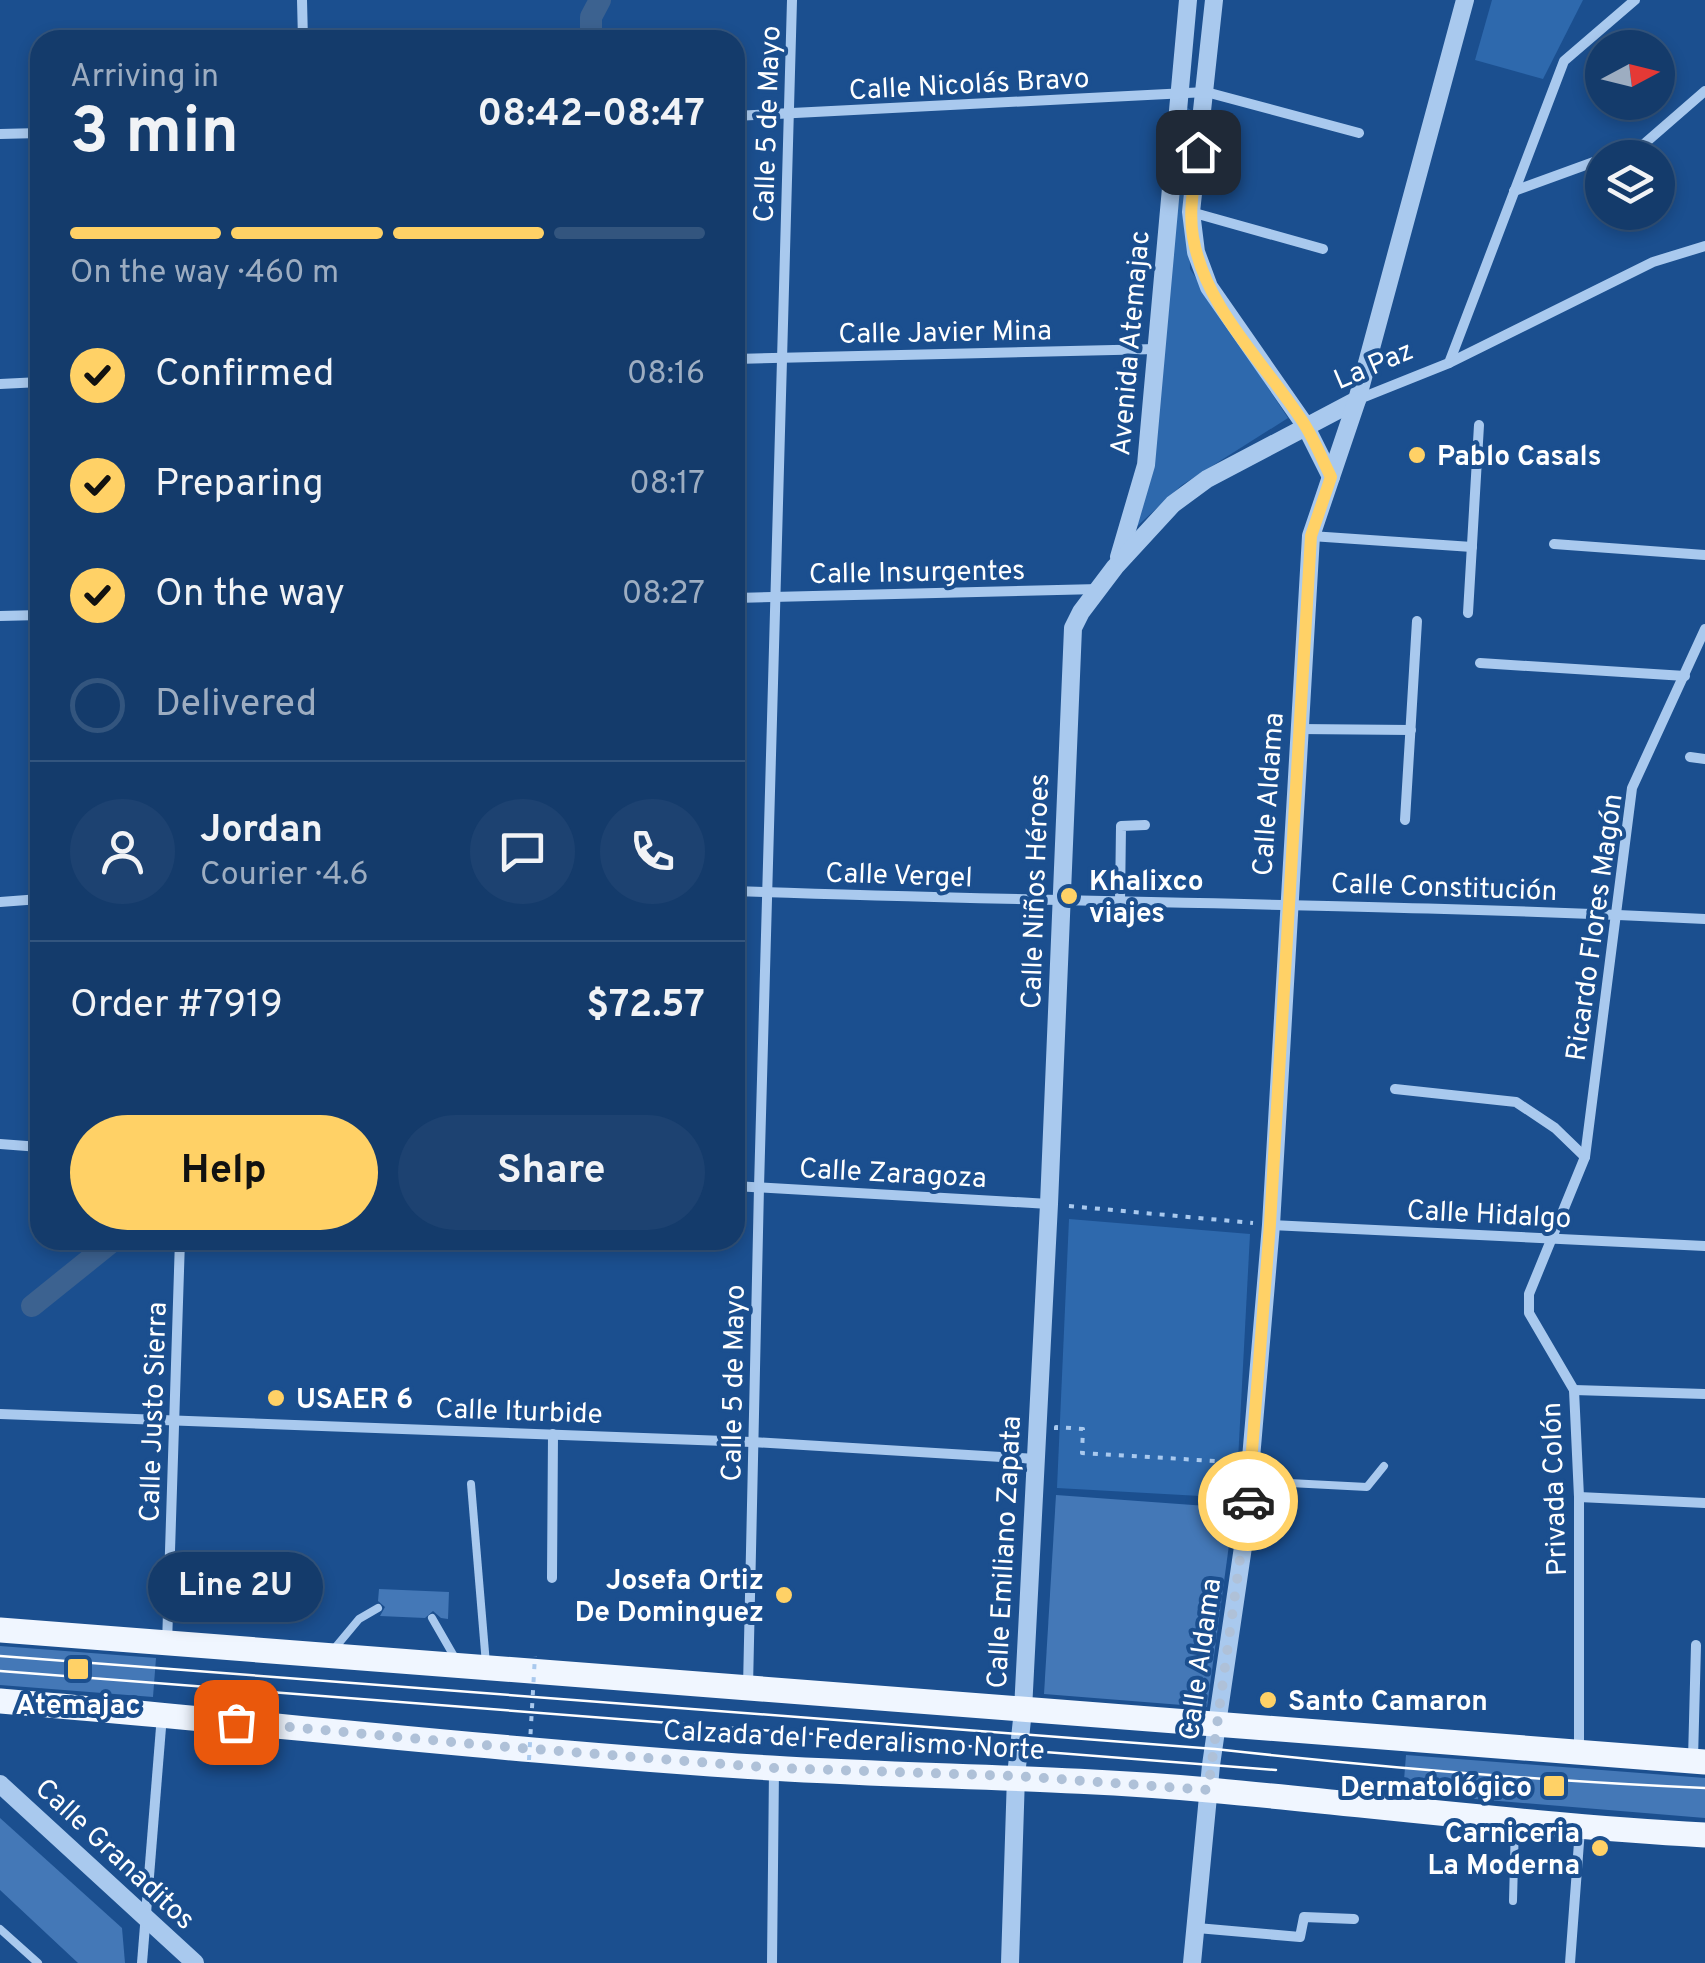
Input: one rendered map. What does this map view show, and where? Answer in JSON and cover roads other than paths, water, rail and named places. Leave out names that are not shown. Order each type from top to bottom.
[{"type":"main road","name":"Calzada del Federalismo Norte","points":[[0,1630],[1699,1761]]},
{"type":"main road","name":"Calzada del Federalismo Norte","points":[[0,1701],[774,1768],[1016,1776],[1208,1790],[1515,1823],[1705,1835]]},
{"type":"street","points":[[302,0],[303,30]]},
{"type":"street","name":"Calle 5 de Mayo","points":[[748,1688],[792,0]]},
{"type":"street","name":"Avenida Atemajac","points":[[1116,567],[1146,465],[1188,0]]},
{"type":"street","name":"Avenida Atemajac","points":[[1214,0],[1191,212],[1196,252],[1209,288],[1305,425],[1331,477]]},
{"type":"street","name":"Calle Aldama","points":[[1192,1963],[1208,1790],[1250,1481],[1270,1224],[1311,536],[1357,400],[1465,0]]},
{"type":"street","points":[[1449,362],[1564,60],[1635,0]]},
{"type":"street","points":[[1649,140],[1705,91]]},
{"type":"street","points":[[1206,92],[1359,132]]},
{"type":"street","name":"Calle Nicolás Bravo","points":[[745,116],[1206,92]]},
{"type":"street","points":[[0,134],[30,133]]},
{"type":"street","points":[[1514,190],[1585,165]]},
{"type":"street","points":[[1191,212],[1323,249]]},
{"type":"street","name":"La Paz","points":[[1100,588],[1181,498],[1207,479],[1357,400],[1449,362],[1653,262],[1705,246]]},
{"type":"street","name":"Calle Javier Mina","points":[[745,359],[1157,348]]},
{"type":"street","points":[[0,384],[30,382]]},
{"type":"street","points":[[1468,613],[1479,425]]},
{"type":"street","points":[[1311,536],[1472,547]]},
{"type":"street","points":[[1554,544],[1705,555]]},
{"type":"street","name":"Calle Insurgentes","points":[[745,598],[1100,588]]},
{"type":"street","name":"Calle Niños Héroes","points":[[1049,1204],[1073,628],[1100,588]]},
{"type":"street","points":[[0,616],[30,616]]},
{"type":"street","points":[[1405,820],[1416,621]]},
{"type":"street","name":"Ricardo Flores Magón","points":[[1550,1239],[1584,1156],[1632,788],[1705,629]]},
{"type":"street","points":[[1480,663],[1684,676]]},
{"type":"street","points":[[1299,729],[1410,730]]},
{"type":"street","points":[[1690,757],[1705,759]]},
{"type":"street","points":[[1120,902],[1121,826],[1145,826]]},
{"type":"street","name":"Calle Vergel","points":[[745,892],[1062,901]]},
{"type":"street","points":[[0,902],[30,900]]},
{"type":"street","name":"Calle Constitución","points":[[1062,901],[1288,903],[1705,919]]},
{"type":"street","points":[[1395,1089],[1516,1102],[1555,1128],[1584,1156]]},
{"type":"street","points":[[0,1144],[30,1146]]},
{"type":"street","name":"Calle Zaragoza","points":[[745,1186],[1049,1204]]},
{"type":"street","name":"Calle Emiliano Zapata","points":[[1010,1963],[1016,1776],[1023,1710],[1049,1204]]},
{"type":"street","name":"Calle Hidalgo","points":[[1270,1224],[1705,1246]]},
{"type":"street","name":"Privada Colón","points":[[1550,1239],[1530,1294],[1529,1313],[1574,1390],[1579,1497],[1579,1753]]},
{"type":"street","name":"Calle Justo Sierra","points":[[167,1644],[180,1250]]},
{"type":"street","points":[[1574,1390],[1705,1394]]},
{"type":"street","name":"Calle Iturbide","points":[[0,1414],[752,1442],[1036,1459]]},
{"type":"street","points":[[552,1434],[552,1578]]},
{"type":"street","points":[[1579,1497],[1705,1503]]},
{"type":"street","points":[[1696,1645],[1699,1761]]},
{"type":"street","points":[[142,1963],[162,1714]]},
{"type":"street","points":[[772,1963],[774,1768]]},
{"type":"street","name":"Calle Granaditos","points":[[0,1784],[195,1963]]},
{"type":"street","points":[[1570,1963],[1580,1828]]},
{"type":"street","points":[[1197,1928],[1300,1938],[1304,1917],[1354,1919]]},
{"type":"lane","points":[[1250,1481],[1367,1486],[1384,1466]]},
{"type":"lane","points":[[471,1484],[486,1668]]},
{"type":"lane","points":[[328,1657],[359,1619],[378,1608]]},
{"type":"lane","points":[[432,1618],[460,1667]]},
{"type":"lane","points":[[1512,1901],[1515,1823]]},
{"type":"lane","points":[[0,1929],[38,1963]]},
{"type":"waterway","points":[[591,30],[591,17],[600,0]]},
{"type":"waterway","points":[[32,1306],[102,1250]]},
{"type":"tram line","points":[[0,1656],[1215,1749],[1460,1773],[1705,1788]]},
{"type":"tram line","points":[[0,1671],[1276,1770]]},
{"type":"place","name":"Pablo Casals","points":[[1417,455]]},
{"type":"place","name":"Khalixco viajes","points":[[1069,896]]},
{"type":"place","name":"USAER 6","points":[[276,1398]]},
{"type":"place","name":"Josefa Ortiz De Dominguez","points":[[784,1595]]},
{"type":"place","name":"Atemajac","points":[[78,1669]]},
{"type":"place","name":"Santo Camaron","points":[[1268,1700]]},
{"type":"place","name":"Line 2U","points":[[236,1722]]},
{"type":"place","name":"Dermatológico","points":[[1554,1786]]},
{"type":"place","name":"Carniceria La Moderna","points":[[1600,1848]]}]
